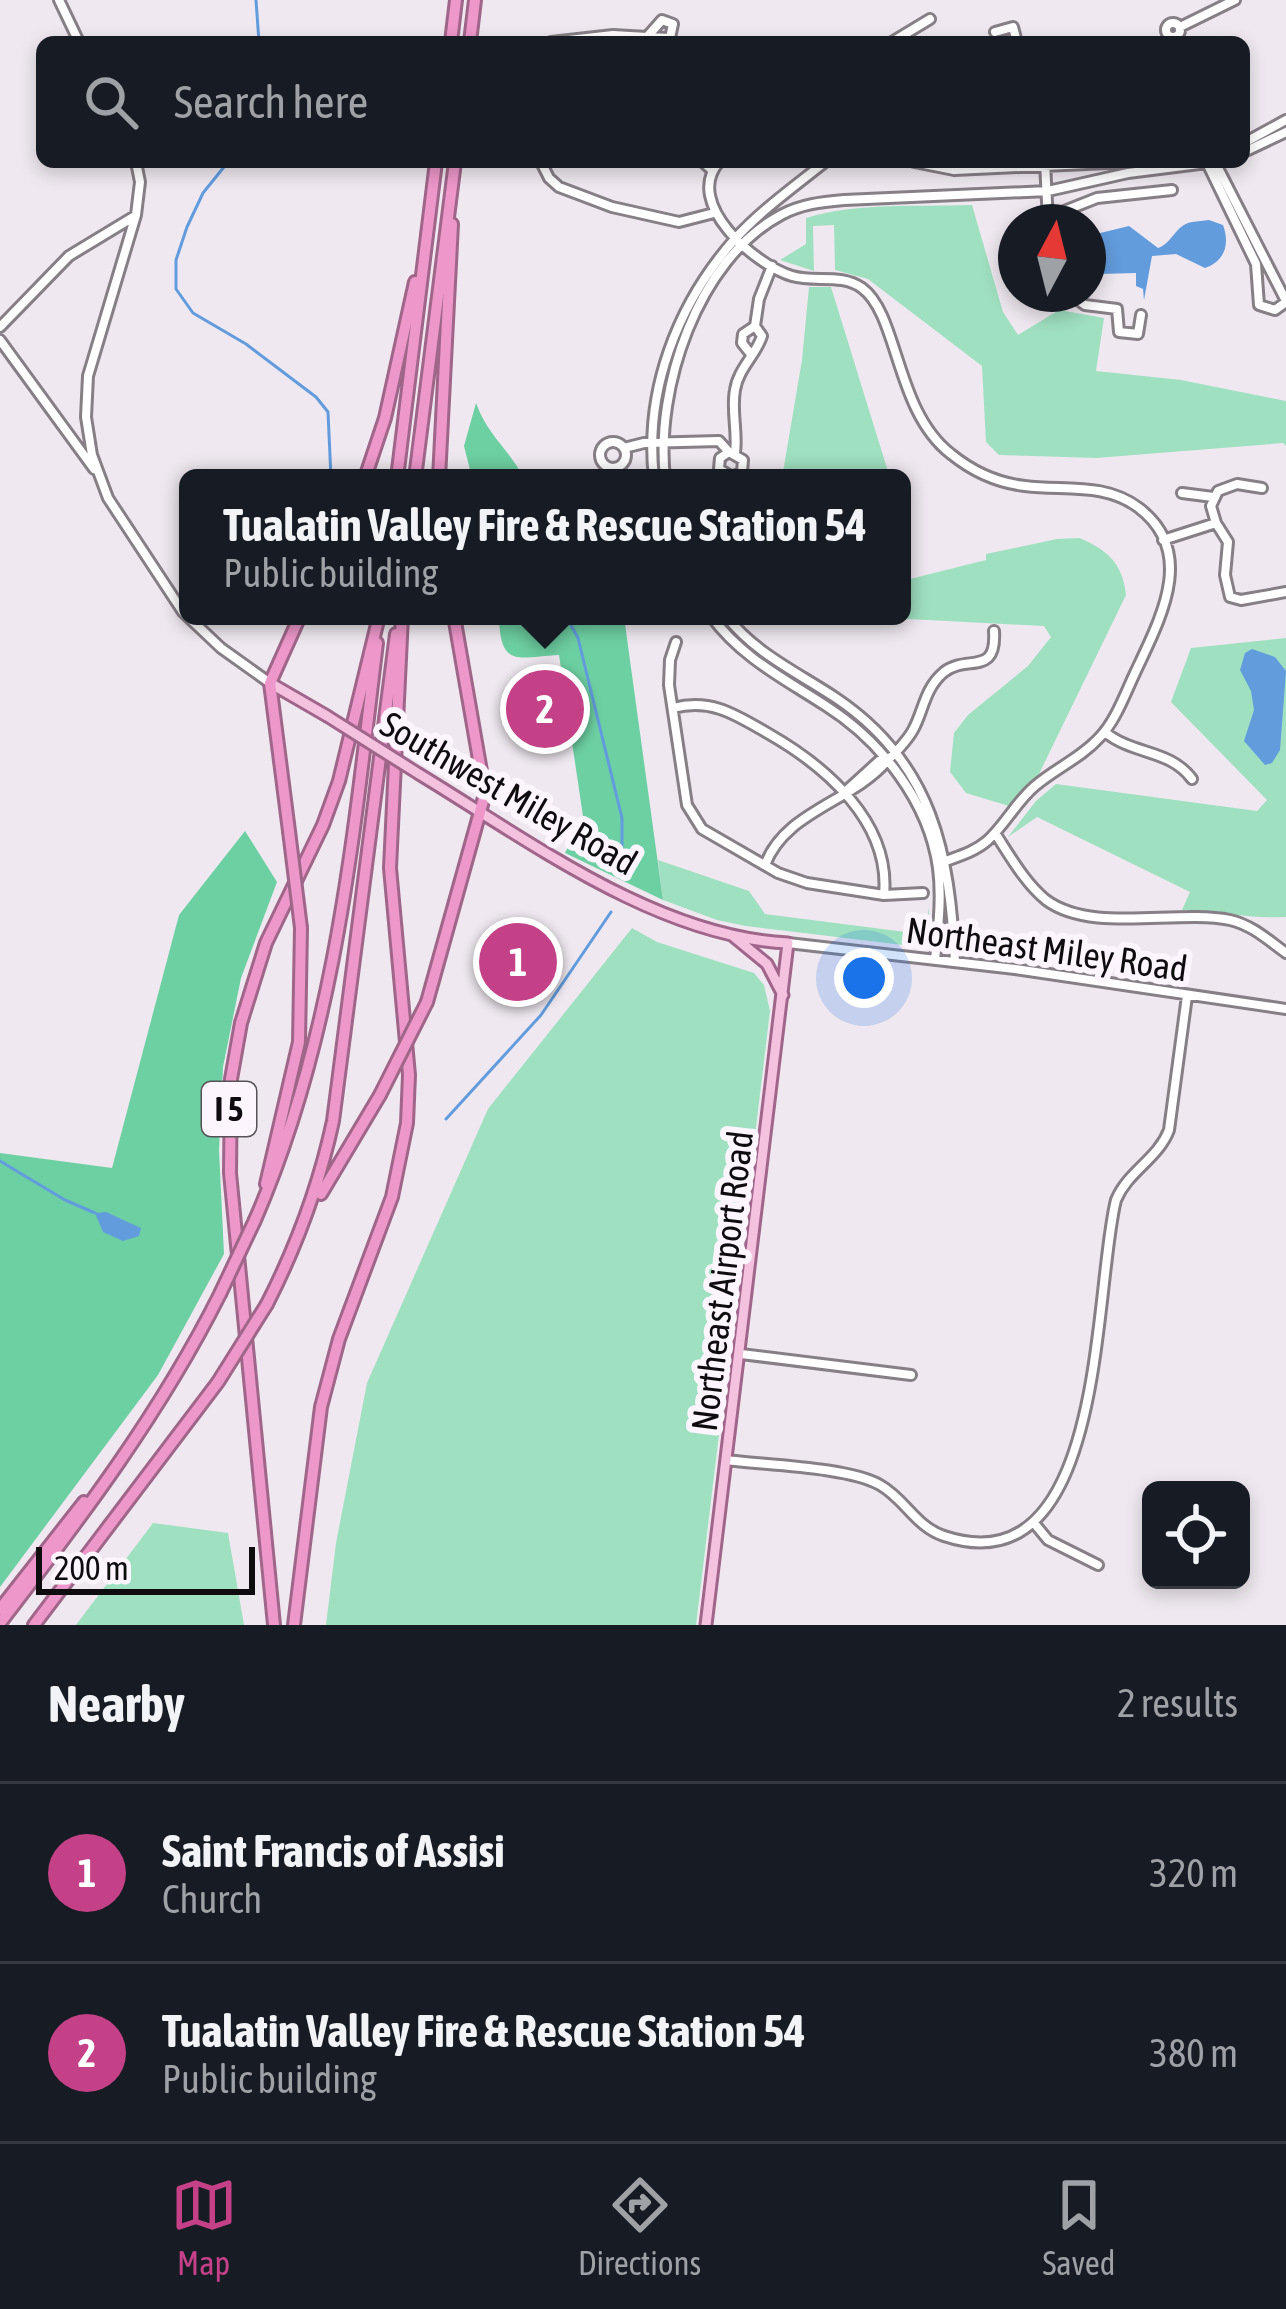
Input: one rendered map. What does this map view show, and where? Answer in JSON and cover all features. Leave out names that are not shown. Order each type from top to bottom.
[{"type":"highway","points":[[452,36],[456,0]]},
{"type":"highway","points":[[471,36],[475,0]]},
{"type":"highway","points":[[398,469],[435,168]]},
{"type":"highway","points":[[416,469],[454,168]]},
{"type":"highway","points":[[440,469],[451,194]]},
{"type":"highway","points":[[368,469],[388,404],[428,220]]},
{"type":"highway","points":[[270,682],[296,625]]},
{"type":"highway","name":"I 5","points":[[274,1625],[230,1172],[231,1079],[241,1023],[261,957],[323,826],[339,781],[378,625]]},
{"type":"highway","name":"I 5","points":[[0,1623],[181,1367],[264,1198],[303,1092],[335,962],[379,625]]},
{"type":"highway","points":[[34,1625],[218,1382],[267,1304],[304,1222],[320,1178],[340,1082],[399,625]]},
{"type":"highway","points":[[294,1625],[321,1406],[339,1340],[392,1197],[406,1123],[409,1075],[393,928],[390,845],[400,625]]},
{"type":"highway","points":[[304,1222],[380,1095],[428,1002],[470,836],[481,811],[484,773],[456,625]]},
{"type":"highway","name":"I 5","points":[[264,1198],[296,1061],[302,988],[301,928],[270,682]]},
{"type":"highway","name":"I 5","points":[[0,1610],[121,1458]]},
{"type":"main road","name":"Southwest Miley Road","points":[[270,682],[617,891],[728,933]]},
{"type":"main road","name":"Northeast Miley Road","points":[[728,933],[788,943]]},
{"type":"main road","points":[[728,933],[767,964],[783,995]]},
{"type":"main road","name":"Northeast Airport Road","points":[[706,1625],[788,943]]},
{"type":"street","points":[[59,0],[76,36]]},
{"type":"street","points":[[1180,27],[1235,0]]},
{"type":"street","points":[[902,36],[930,19]]},
{"type":"street","points":[[994,32],[1013,27],[1015,36]]},
{"type":"street","points":[[1250,144],[1286,120]]},
{"type":"street","points":[[1250,146],[1286,132]]},
{"type":"street","points":[[137,168],[136,215],[88,376],[86,417],[97,472],[108,498],[179,606]]},
{"type":"street","points":[[545,168],[559,187],[612,207],[679,222],[715,213]]},
{"type":"street","points":[[716,168],[710,191],[715,213],[740,241],[772,266],[802,278],[847,280],[870,294],[913,406],[951,454],[1008,483],[1094,489],[1119,496],[1142,510],[1163,541],[1171,573],[1168,599],[1105,732],[1026,794],[976,849],[942,862]]},
{"type":"street","points":[[655,469],[655,404],[670,345],[695,294],[740,241],[819,168]]},
{"type":"street","points":[[944,168],[990,168]]},
{"type":"street","points":[[1045,168],[1048,204]]},
{"type":"street","points":[[740,241],[811,204],[1080,187],[1128,173],[1170,168]]},
{"type":"street","points":[[1213,168],[1256,264],[1259,305],[1275,310],[1286,301],[1214,168]]},
{"type":"street","points":[[1083,204],[1097,198],[1172,190]]},
{"type":"street","points":[[0,327],[69,256],[136,215]]},
{"type":"street","points":[[732,453],[734,391],[750,353],[760,344],[762,336],[755,326],[761,291],[772,266]]},
{"type":"street","points":[[1106,308],[1117,309],[1119,332],[1138,334],[1141,315]]},
{"type":"street","points":[[750,353],[742,334],[755,326]]},
{"type":"street","points":[[0,340],[97,472]]},
{"type":"street","points":[[624,448],[713,440],[725,444],[743,469]]},
{"type":"street","points":[[657,443],[663,469]]},
{"type":"street","points":[[719,469],[720,458],[732,453]]},
{"type":"street","points":[[1262,488],[1230,485],[1213,497],[1216,524],[1228,542],[1225,575],[1230,597],[1241,600],[1286,592]]},
{"type":"street","points":[[1182,493],[1213,497]]},
{"type":"street","points":[[1163,541],[1216,524]]},
{"type":"street","points":[[197,625],[270,682]]},
{"type":"street","points":[[728,625],[772,660],[859,716],[929,807],[956,962]]},
{"type":"street","points":[[765,865],[780,836],[857,788],[892,756],[914,728],[929,688],[954,666],[988,658],[994,652],[994,631]]},
{"type":"street","points":[[676,642],[669,669],[687,805],[706,834],[807,883],[884,895],[923,893]]},
{"type":"street","points":[[673,708],[698,703],[722,708],[811,760],[845,792],[878,850],[885,873],[884,895]]},
{"type":"street","points":[[1105,732],[1129,748],[1166,757],[1192,779]]},
{"type":"street","points":[[995,833],[1034,888],[1066,911],[1090,916],[1227,920],[1257,932],[1286,953]]},
{"type":"street","points":[[935,960],[942,862]]},
{"type":"street","name":"Northeast Miley Road","points":[[788,943],[1286,1009]]},
{"type":"street","points":[[726,1460],[874,1481],[925,1527],[959,1541],[995,1541],[1034,1523],[1047,1510],[1063,1484],[1085,1408],[1116,1200],[1130,1176],[1160,1149],[1169,1130],[1187,996]]},
{"type":"street","points":[[741,1354],[911,1375]]},
{"type":"street","points":[[1034,1523],[1048,1540],[1098,1565]]},
{"type":"green space","points":[[972,205],[998,295],[998,312],[1003,312],[1018,335],[1056,312],[1104,318],[1096,371],[1181,380],[1286,401],[1286,446],[1096,458],[999,455],[986,442],[982,366],[868,279],[835,270],[834,225],[813,226],[814,271],[780,260],[806,244],[806,218],[867,207]]},
{"type":"green space","points":[[809,287],[831,287],[887,469],[784,469]]},
{"type":"green space","points":[[476,403],[518,469],[470,469],[464,446]]},
{"type":"green space","points":[[1079,538],[1098,547],[1112,559],[1126,595],[1038,776],[1009,806],[966,793],[950,772],[954,733],[968,715],[1028,666],[1051,637],[1044,626],[911,619],[911,579],[986,560],[986,554]]},
{"type":"green space","points":[[500,625],[625,625],[663,900],[565,853],[583,816],[559,655],[514,656],[503,645]]},
{"type":"green space","points":[[1286,638],[1286,917],[1182,910],[1190,892],[1037,817],[1008,837],[1056,784],[1257,811],[1267,800],[1171,702],[1191,648]]},
{"type":"green space","points":[[245,831],[277,882],[241,978],[223,1067],[219,1150],[224,1254],[158,1375],[0,1587],[0,1153],[112,1168],[179,915]]},
{"type":"green space","points":[[658,860],[749,891],[765,914],[921,934],[929,907],[928,948],[717,920],[663,900]]},
{"type":"green space","points":[[632,928],[657,942],[754,973],[764,985],[770,1011],[696,1625],[326,1625],[336,1543],[367,1383],[488,1109]]},
{"type":"green space","points":[[153,1523],[228,1533],[244,1625],[76,1625]]},
{"type":"water","points":[[1209,220],[1223,225],[1226,245],[1221,256],[1205,268],[1176,254],[1152,256],[1144,300],[1143,289],[1136,286],[1136,273],[1106,274],[1106,232],[1129,226],[1158,248],[1182,227]]},
{"type":"water","points":[[1252,649],[1275,657],[1286,671],[1280,750],[1265,765],[1244,741],[1254,710],[1240,670],[1245,653]]},
{"type":"water","points":[[106,1212],[141,1228],[139,1236],[123,1241],[103,1232],[95,1213]]},
{"type":"waterway","points":[[256,0],[259,36]]},
{"type":"waterway","points":[[223,168],[203,193],[187,227],[176,260],[176,289],[193,313],[246,344],[316,397],[328,412],[331,469]]},
{"type":"waterway","points":[[571,625],[622,818],[622,878]]},
{"type":"waterway","points":[[446,1119],[541,1015],[611,912]]},
{"type":"waterway","points":[[0,1161],[95,1213]]},
{"type":"place","name":"Tualatin Valley Fire & Rescue Station 54","points":[[545,709]]},
{"type":"place","name":"Saint Francis of Assisi","points":[[518,962]]}]
